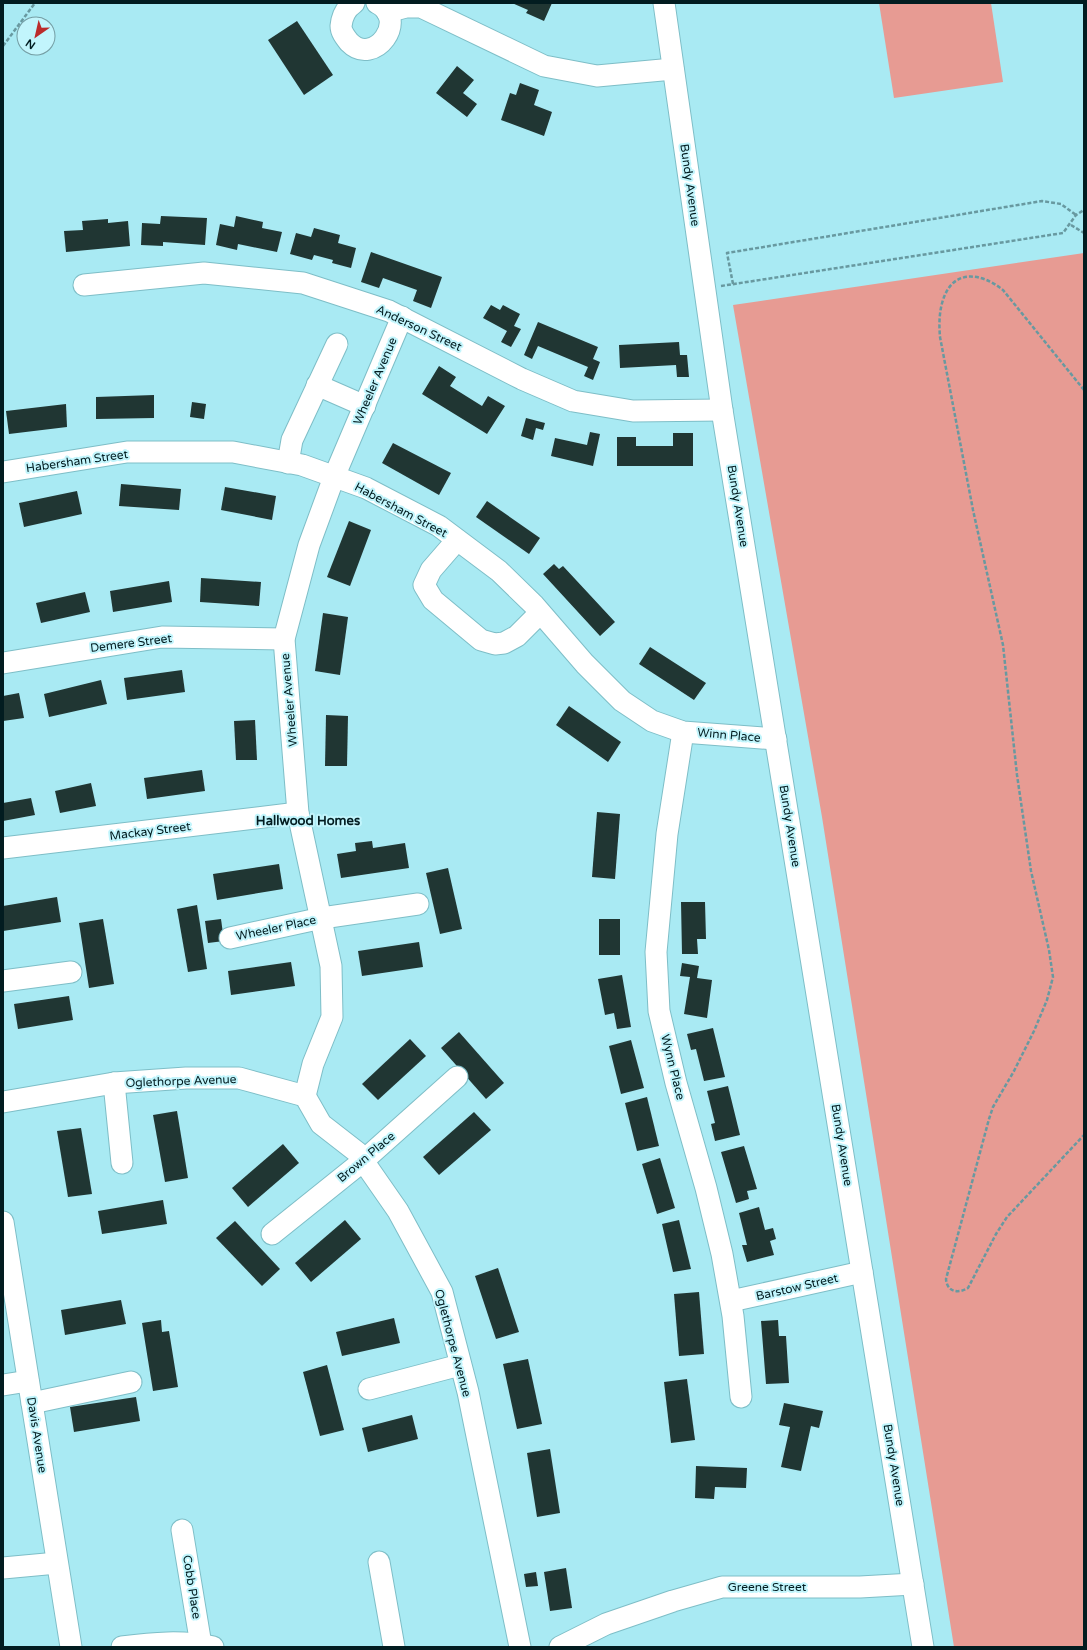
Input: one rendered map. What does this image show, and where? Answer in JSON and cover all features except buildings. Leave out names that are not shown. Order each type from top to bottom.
[{"type":"street","points":[[354,3],[346,10],[342,19],[341,29],[345,38],[352,45],[360,49],[370,49],[379,45],[386,39],[390,30],[390,20],[382,7]]},
{"type":"street","name":"Bundy Avenue","points":[[664,3],[722,410],[923,1647]]},
{"type":"street","points":[[382,7],[421,7],[544,66],[597,76],[673,69]]},
{"type":"street","name":"Anderson Street","points":[[84,285],[204,273],[303,283],[389,311],[522,379],[573,400],[633,411],[722,410]]},
{"type":"street","name":"Wheeler Avenue","points":[[305,1096],[313,1064],[332,1016],[331,966],[322,918],[298,813],[284,639],[308,545],[334,477],[402,318]]},
{"type":"street","points":[[288,463],[292,440],[337,344]]},
{"type":"street","points":[[318,385],[365,406]]},
{"type":"street","name":"Habersham Street","points":[[3,472],[127,452],[233,452],[302,465],[366,488],[439,526],[499,572],[540,612],[585,664],[622,701],[652,721],[682,732]]},
{"type":"street","points":[[457,540],[431,570],[424,585],[432,600],[481,640],[495,644],[504,643],[517,636],[540,612]]},
{"type":"street","name":"Demere Street","points":[[3,663],[162,637],[284,639]]},
{"type":"street","name":"Winn Place","points":[[682,732],[776,740]]},
{"type":"street","name":"Wynn Place","points":[[682,732],[667,834],[656,952],[659,1011],[676,1083],[706,1188],[722,1254],[731,1301],[741,1397]]},
{"type":"street","name":"Mackay Street","points":[[3,848],[298,813]]},
{"type":"street","name":"Wheeler Place","points":[[230,938],[322,918],[418,904]]},
{"type":"street","points":[[3,981],[71,972]]},
{"type":"street","name":"Brown Place","points":[[272,1234],[363,1161],[457,1077]]},
{"type":"street","name":"Oglethorpe Avenue","points":[[3,1102],[114,1083],[186,1078],[239,1078],[305,1096],[321,1124],[357,1152],[398,1211],[442,1292],[468,1392],[520,1647]]},
{"type":"street","points":[[114,1083],[122,1163]]},
{"type":"street","name":"Davis Avenue","points":[[3,1222],[71,1647]]},
{"type":"street","name":"Barstow Street","points":[[731,1301],[862,1272]]},
{"type":"street","points":[[369,1389],[460,1365]]},
{"type":"street","points":[[3,1385],[28,1381]]},
{"type":"street","points":[[32,1403],[131,1382]]},
{"type":"street","name":"Cobb Place","points":[[182,1530],[207,1646]]},
{"type":"street","points":[[379,1562],[394,1647]]},
{"type":"street","points":[[3,1568],[57,1563]]},
{"type":"street","name":"Greene Street","points":[[560,1647],[606,1624],[673,1601],[722,1587],[860,1587],[913,1584]]},
{"type":"street","points":[[122,1647],[156,1642],[207,1646]]},
{"type":"path","points":[[3,46],[35,3]]},
{"type":"path","points":[[733,284],[728,253],[1042,201],[1061,204],[1076,215]]},
{"type":"path","points":[[705,289],[1063,233],[1071,225],[1076,215],[1084,210]]},
{"type":"path","points":[[1071,225],[1084,233]]},
{"type":"path","points":[[1084,390],[1003,290],[995,284],[972,276],[963,277],[949,288],[943,299],[939,321],[940,337],[973,510],[1003,645],[1017,775],[1031,871],[1049,950],[1053,977],[1047,1000],[1034,1031],[1014,1071],[993,1107],[989,1119],[946,1279],[946,1284],[950,1290],[962,1292],[968,1288],[996,1234],[1007,1217],[1084,1135]]},
{"type":"shaded area","points":[[879,3],[991,3],[1003,82],[894,98]]},
{"type":"shaded area","points":[[1084,253],[1084,1647],[954,1647],[822,817],[733,305]]},
{"type":"district","name":"Hallwood Homes","points":[[308,820]]}]
